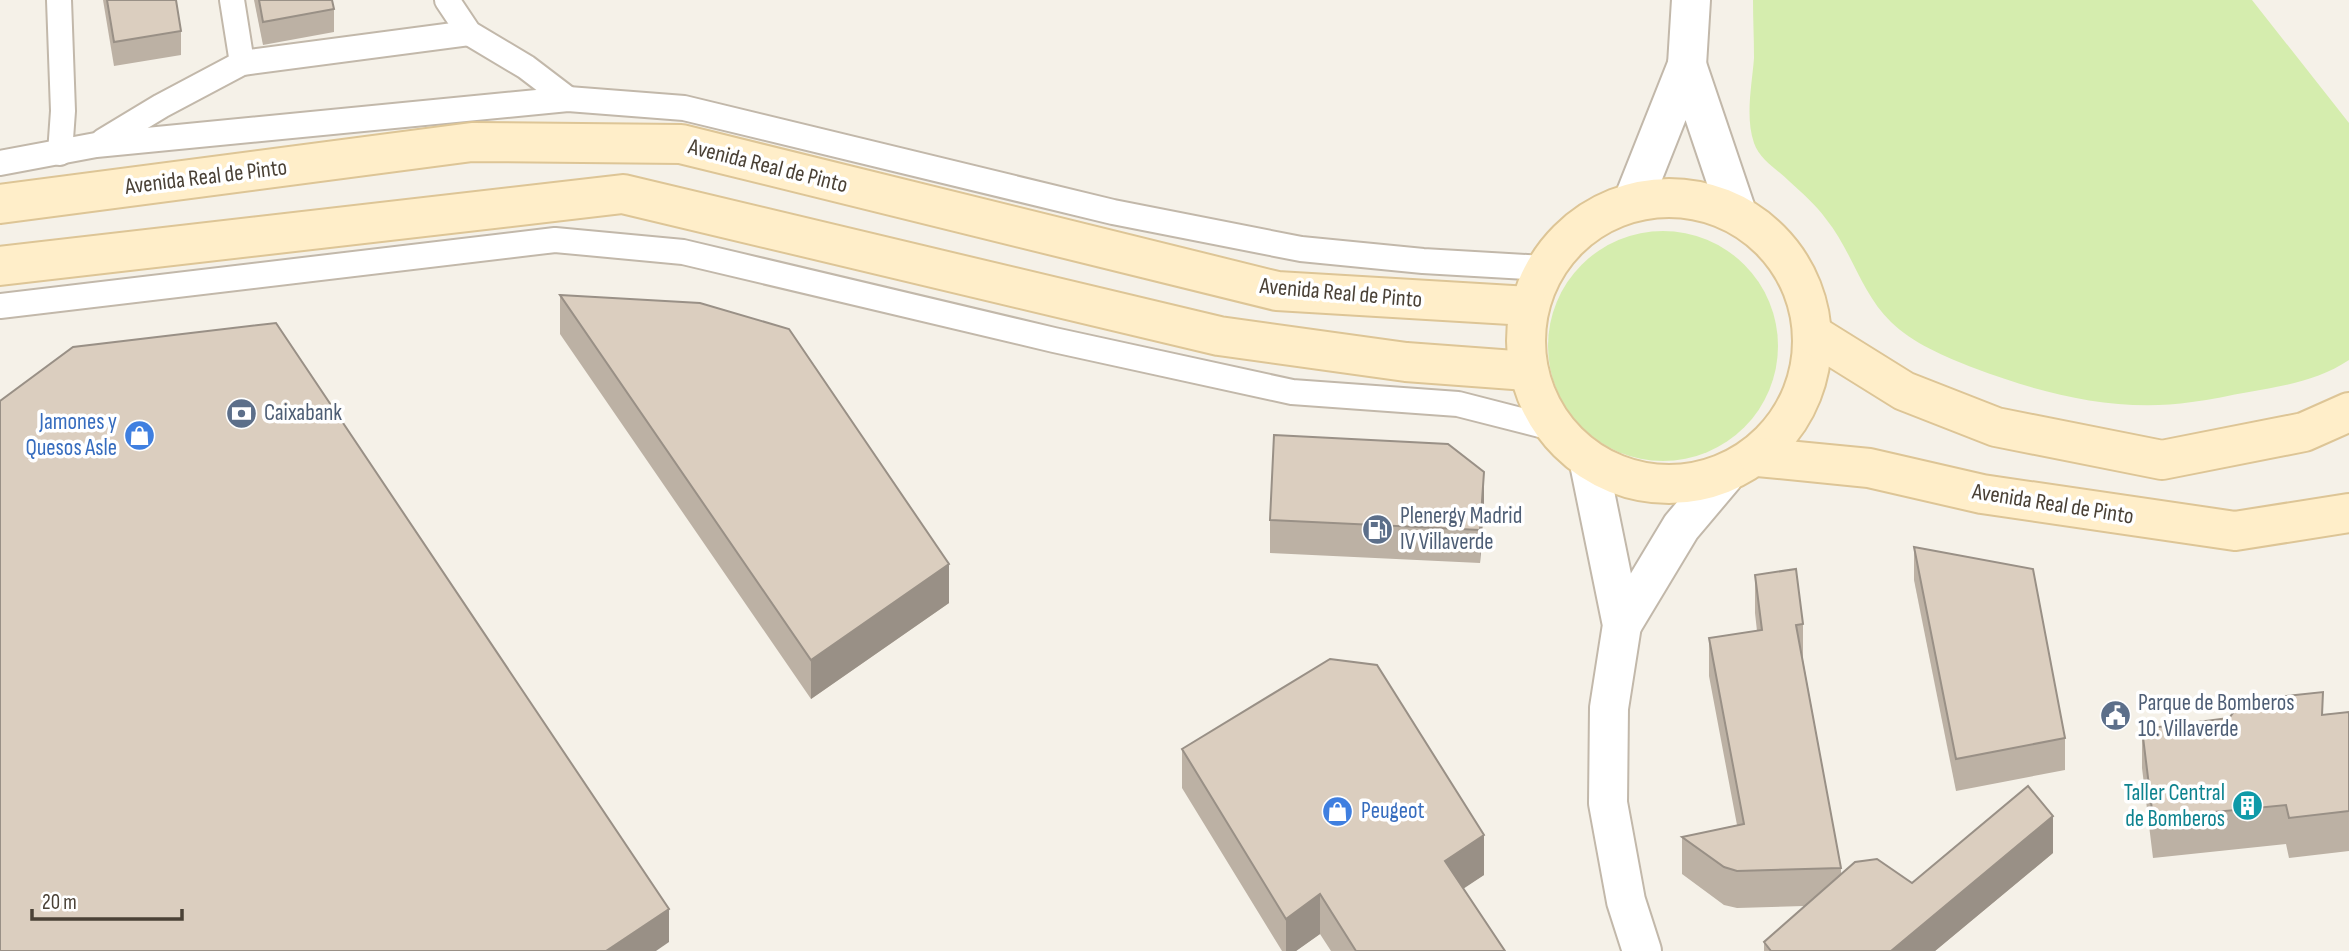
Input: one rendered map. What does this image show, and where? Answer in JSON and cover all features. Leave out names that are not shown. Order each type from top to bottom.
[{"type":"main road","name":"Avenida Real de Pinto","points":[[0,204],[472,142],[681,144],[1278,291],[1528,306]]},
{"type":"main road","points":[[0,266],[623,194],[1219,336],[1406,362],[1527,372]]},
{"type":"main road","points":[[1686,197],[1737,213],[1776,244],[1803,286],[1814,335],[1801,403],[1758,457],[1724,476],[1655,486],[1589,463],[1552,428],[1527,372],[1528,306],[1543,268],[1581,225],[1633,201],[1686,197]]},
{"type":"main road","points":[[1814,335],[1904,391],[1996,427],[2162,460],[2304,432],[2349,412]]},
{"type":"main road","name":"Avenida Real de Pinto","points":[[1758,457],[1869,468],[1982,494],[2235,531],[2349,513]]},
{"type":"street","points":[[1633,201],[1687,65],[1691,0]]},
{"type":"street","points":[[1687,65],[1737,213]]},
{"type":"street","points":[[1589,463],[1622,625],[1609,708],[1608,803],[1626,901],[1642,951]]},
{"type":"street","points":[[1622,625],[1681,527],[1724,476]]},
{"type":"lane","points":[[59,0],[62,111],[60,153]]},
{"type":"lane","points":[[232,0],[242,63]]},
{"type":"lane","points":[[447,0],[469,33],[526,67],[568,99]]},
{"type":"lane","points":[[96,145],[161,106],[242,63],[469,33]]},
{"type":"lane","points":[[0,163],[96,145],[568,99],[684,108],[1113,212],[1301,249],[1423,261],[1543,268]]},
{"type":"lane","points":[[0,306],[555,240],[683,252],[1054,340],[1292,392],[1458,404],[1552,428]]},
{"type":"green space","points":[[1753,0],[2252,0],[2349,123],[2349,360],[2313,377],[2275,387],[2199,401],[2136,405],[2081,399],[2027,386],[1963,364],[1919,343],[1899,330],[1881,311],[1835,231],[1804,195],[1765,159],[1754,143],[1750,112],[1754,58]]},
{"type":"green space","points":[[1663,231],[1685,233],[1707,240],[1736,257],[1752,273],[1773,313],[1778,346],[1776,368],[1769,390],[1752,419],[1736,435],[1696,456],[1663,461],[1641,459],[1619,452],[1590,435],[1574,419],[1553,379],[1548,346],[1550,324],[1557,302],[1574,273],[1590,257],[1630,236]]},
{"type":"building","points":[[107,0],[176,0],[181,31],[114,42]]},
{"type":"building","points":[[259,0],[332,0],[334,9],[263,22]]},
{"type":"building","points":[[560,295],[700,303],[789,329],[949,564],[811,660]]},
{"type":"building","points":[[276,323],[669,909],[606,951],[0,951],[0,401],[73,347]]},
{"type":"building","points":[[1274,435],[1448,444],[1484,472],[1480,530],[1270,520]]},
{"type":"building","points":[[1914,547],[2033,569],[2065,738],[1956,759]]},
{"type":"building","points":[[1796,569],[1803,624],[1796,625],[1841,868],[1737,871],[1724,867],[1682,837],[1744,824],[1709,638],[1762,630],[1755,575]]},
{"type":"building","points":[[1330,659],[1377,665],[1484,835],[1445,861],[1505,951],[1356,951],[1320,894],[1286,919],[1182,749]]},
{"type":"building","name":"Taller Central de Bomberos","points":[[2323,692],[2322,715],[2349,712],[2349,811],[2289,818],[2286,805],[2153,818],[2142,729],[2229,718],[2237,708],[2277,697]]},
{"type":"building","points":[[2028,786],[2053,816],[1891,951],[1771,951],[1764,942],[1855,862],[1877,859],[1912,883]]},
{"type":"place","name":"Caixabank","points":[[241,413]]},
{"type":"place","name":"Jamones y Quesos Asle","points":[[140,435]]},
{"type":"place","name":"Plenergy Madrid IV Villaverde","points":[[1377,529]]},
{"type":"place","name":"Parque de Bomberos 10. Villaverde","points":[[2115,716]]},
{"type":"place","name":"Taller Central de Bomberos","points":[[2248,806]]},
{"type":"place","name":"Peugeot","points":[[1338,811]]}]
